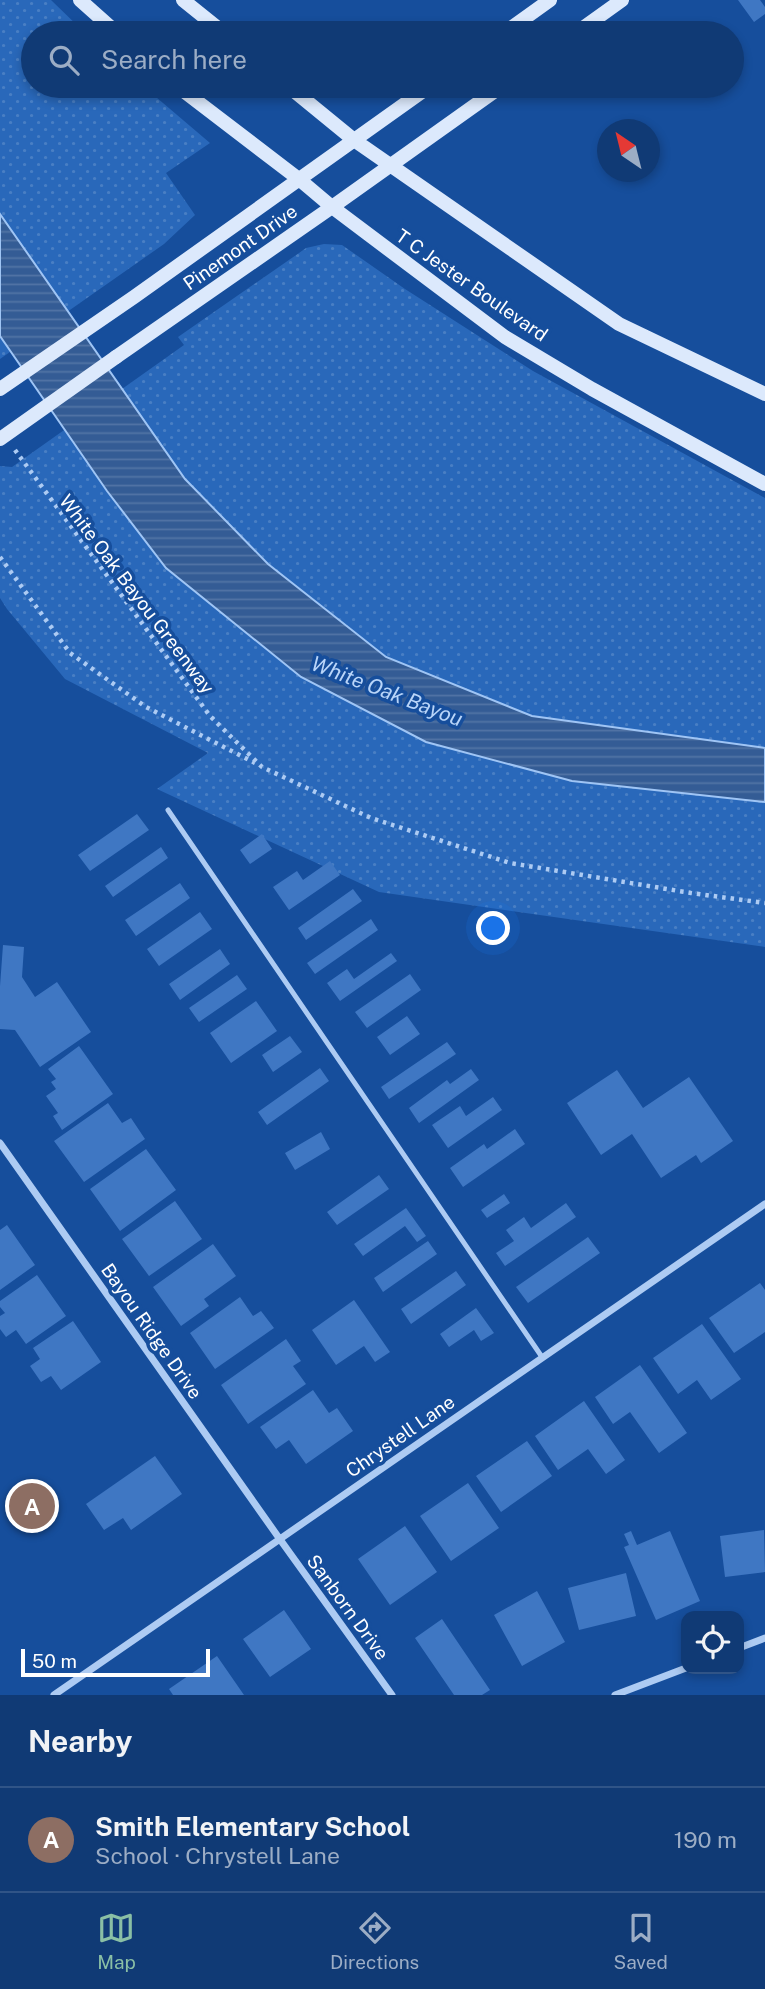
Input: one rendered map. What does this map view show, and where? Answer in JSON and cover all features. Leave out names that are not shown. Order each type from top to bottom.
[{"type":"main road","points":[[80,0],[104,21]]},
{"type":"main road","points":[[183,0],[209,21]]},
{"type":"main road","points":[[521,21],[550,0]]},
{"type":"main road","points":[[593,21],[622,0]]},
{"type":"main road","name":"T C Jester Boulevard","points":[[193,98],[505,337],[592,389],[765,484]]},
{"type":"main road","points":[[303,98],[354,140],[619,324],[765,394]]},
{"type":"main road","name":"Pinemont Drive","points":[[0,389],[413,98]]},
{"type":"main road","name":"Pinemont Drive","points":[[0,439],[485,98]]},
{"type":"street","name":"Bayou Ridge Drive","points":[[0,1143],[279,1538]]},
{"type":"street","name":"Chrystell Lane","points":[[54,1695],[765,1204]]},
{"type":"street","name":"Sanborn Drive","points":[[279,1538],[392,1695]]},
{"type":"street","points":[[744,1646],[765,1638]]},
{"type":"street","points":[[615,1695],[681,1670]]},
{"type":"lane","points":[[167,810],[542,1357]]},
{"type":"path","name":"White Oak Bayou Greenway","points":[[14,449],[210,716],[262,767]]},
{"type":"path","name":"White Oak Bayou Greenway","points":[[0,557],[70,653],[146,706],[262,767],[371,818],[510,863],[765,903]]},
{"type":"shaded area","points":[[0,0],[51,0],[73,21],[21,21],[21,98],[157,98],[210,143],[166,173],[195,215],[164,244],[0,359]]},
{"type":"shaded area","points":[[324,244],[342,245],[533,371],[765,498],[765,947],[379,892],[157,789],[208,753],[65,679],[0,598],[0,466],[12,467],[184,345],[178,337],[306,248]]},
{"type":"water","name":"White Oak Bayou","points":[[0,214],[185,479],[268,564],[386,657],[532,716],[765,748],[765,802],[572,781],[426,742],[301,677],[166,568],[107,491],[0,336]]},
{"type":"building","points":[[738,0],[760,0],[765,7],[765,14],[754,22]]},
{"type":"building","points":[[137,814],[149,830],[90,871],[78,855]]},
{"type":"building","points":[[262,834],[272,849],[250,864],[240,850]]},
{"type":"building","points":[[161,847],[168,858],[113,897],[105,886]]},
{"type":"building","points":[[330,861],[340,875],[289,910],[273,887],[297,871],[303,880]]},
{"type":"building","points":[[180,883],[190,898],[136,936],[125,920]]},
{"type":"building","points":[[353,889],[362,901],[306,940],[298,928]]},
{"type":"building","points":[[200,912],[212,929],[159,966],[147,949]]},
{"type":"building","points":[[371,919],[378,930],[315,974],[307,963]]},
{"type":"building","points":[[3,945],[24,947],[22,977],[35,997],[57,982],[91,1032],[40,1067],[15,1030],[0,1029]]},
{"type":"building","points":[[220,949],[230,964],[180,1000],[169,984]]},
{"type":"building","points":[[391,953],[397,961],[340,1001],[327,983],[347,969],[354,979]]},
{"type":"building","points":[[410,974],[421,990],[367,1028],[355,1012]]},
{"type":"building","points":[[237,975],[247,989],[199,1022],[189,1008]]},
{"type":"building","points":[[256,1001],[277,1031],[231,1063],[210,1033]]},
{"type":"building","points":[[407,1016],[420,1034],[390,1055],[377,1037]]},
{"type":"building","points":[[290,1036],[302,1052],[273,1072],[262,1055]]},
{"type":"building","points":[[447,1042],[456,1054],[389,1099],[381,1087]]},
{"type":"building","points":[[79,1046],[113,1094],[62,1130],[53,1116],[58,1113],[46,1096],[56,1089],[51,1082],[56,1079],[48,1069]]},
{"type":"building","points":[[320,1068],[329,1081],[267,1125],[258,1112]]},
{"type":"building","points":[[471,1069],[479,1080],[419,1123],[409,1108],[447,1080],[450,1084]]},
{"type":"building","points":[[617,1070],[643,1108],[689,1077],[733,1141],[701,1163],[696,1155],[661,1178],[632,1134],[601,1155],[567,1103]]},
{"type":"building","points":[[493,1097],[502,1110],[448,1148],[432,1125],[460,1106],[466,1116]]},
{"type":"building","points":[[108,1103],[122,1123],[131,1118],[145,1139],[84,1182],[54,1141]]},
{"type":"building","points":[[515,1129],[525,1144],[463,1187],[450,1168],[484,1144],[487,1149]]},
{"type":"building","points":[[321,1132],[330,1149],[295,1170],[285,1153]]},
{"type":"building","points":[[146,1149],[176,1190],[120,1231],[90,1189]]},
{"type":"building","points":[[379,1175],[389,1189],[337,1225],[327,1212]]},
{"type":"building","points":[[504,1194],[510,1203],[487,1218],[481,1210]]},
{"type":"building","points":[[175,1201],[202,1239],[149,1276],[122,1239]]},
{"type":"building","points":[[566,1203],[576,1217],[505,1266],[496,1253],[514,1241],[506,1230],[524,1217],[531,1228]]},
{"type":"building","points":[[406,1208],[426,1236],[417,1242],[405,1226],[363,1256],[354,1244]]},
{"type":"building","points":[[7,1225],[35,1265],[0,1290],[0,1230]]},
{"type":"building","points":[[588,1237],[600,1253],[528,1303],[516,1287]]},
{"type":"building","points":[[428,1241],[437,1254],[383,1292],[374,1278]]},
{"type":"building","points":[[213,1244],[236,1276],[204,1299],[209,1306],[181,1326],[153,1287]]},
{"type":"building","points":[[456,1271],[466,1285],[411,1324],[401,1309]]},
{"type":"building","points":[[37,1275],[66,1316],[26,1344],[16,1330],[6,1337],[0,1329],[0,1316],[5,1313],[0,1307],[0,1301]]},
{"type":"building","points":[[760,1283],[765,1290],[765,1332],[734,1353],[709,1318]]},
{"type":"building","points":[[240,1297],[253,1316],[261,1311],[274,1328],[215,1369],[190,1333]]},
{"type":"building","points":[[354,1300],[390,1352],[375,1362],[364,1346],[336,1365],[312,1330]]},
{"type":"building","points":[[476,1308],[494,1333],[481,1341],[474,1330],[449,1347],[440,1334]]},
{"type":"building","points":[[73,1321],[101,1362],[61,1390],[51,1376],[41,1382],[30,1366],[40,1359],[33,1348]]},
{"type":"building","points":[[702,1324],[741,1379],[711,1400],[697,1380],[678,1394],[653,1358]]},
{"type":"building","points":[[286,1339],[301,1361],[293,1366],[306,1384],[248,1424],[221,1385]]},
{"type":"building","points":[[640,1365],[687,1433],[659,1453],[630,1412],[613,1424],[595,1397]]},
{"type":"building","points":[[313,1390],[329,1413],[337,1408],[353,1431],[306,1464],[289,1440],[276,1449],[260,1427]]},
{"type":"building","points":[[584,1401],[625,1460],[606,1474],[588,1449],[558,1470],[535,1436]]},
{"type":"building","points":[[527,1441],[552,1476],[501,1512],[476,1476]]},
{"type":"building","points":[[155,1456],[182,1494],[131,1530],[123,1518],[104,1530],[86,1504]]},
{"type":"building","points":[[468,1483],[499,1528],[451,1561],[420,1516]]},
{"type":"building","points":[[405,1526],[437,1572],[390,1605],[358,1559]]},
{"type":"building","points":[[764,1530],[765,1572],[725,1577],[720,1536]]},
{"type":"building","points":[[631,1531],[637,1545],[670,1531],[700,1601],[656,1620],[624,1547],[629,1545],[624,1534]]},
{"type":"building","points":[[626,1573],[636,1616],[579,1630],[568,1588]]},
{"type":"building","points":[[537,1591],[565,1642],[522,1666],[494,1615]]},
{"type":"building","points":[[284,1610],[311,1649],[270,1677],[243,1639]]},
{"type":"building","points":[[442,1619],[490,1690],[482,1695],[454,1695],[415,1638]]},
{"type":"building","points":[[217,1656],[244,1695],[173,1695],[169,1689]]},
{"type":"place","name":"Smith Elementary School","points":[[32,1506]]}]
